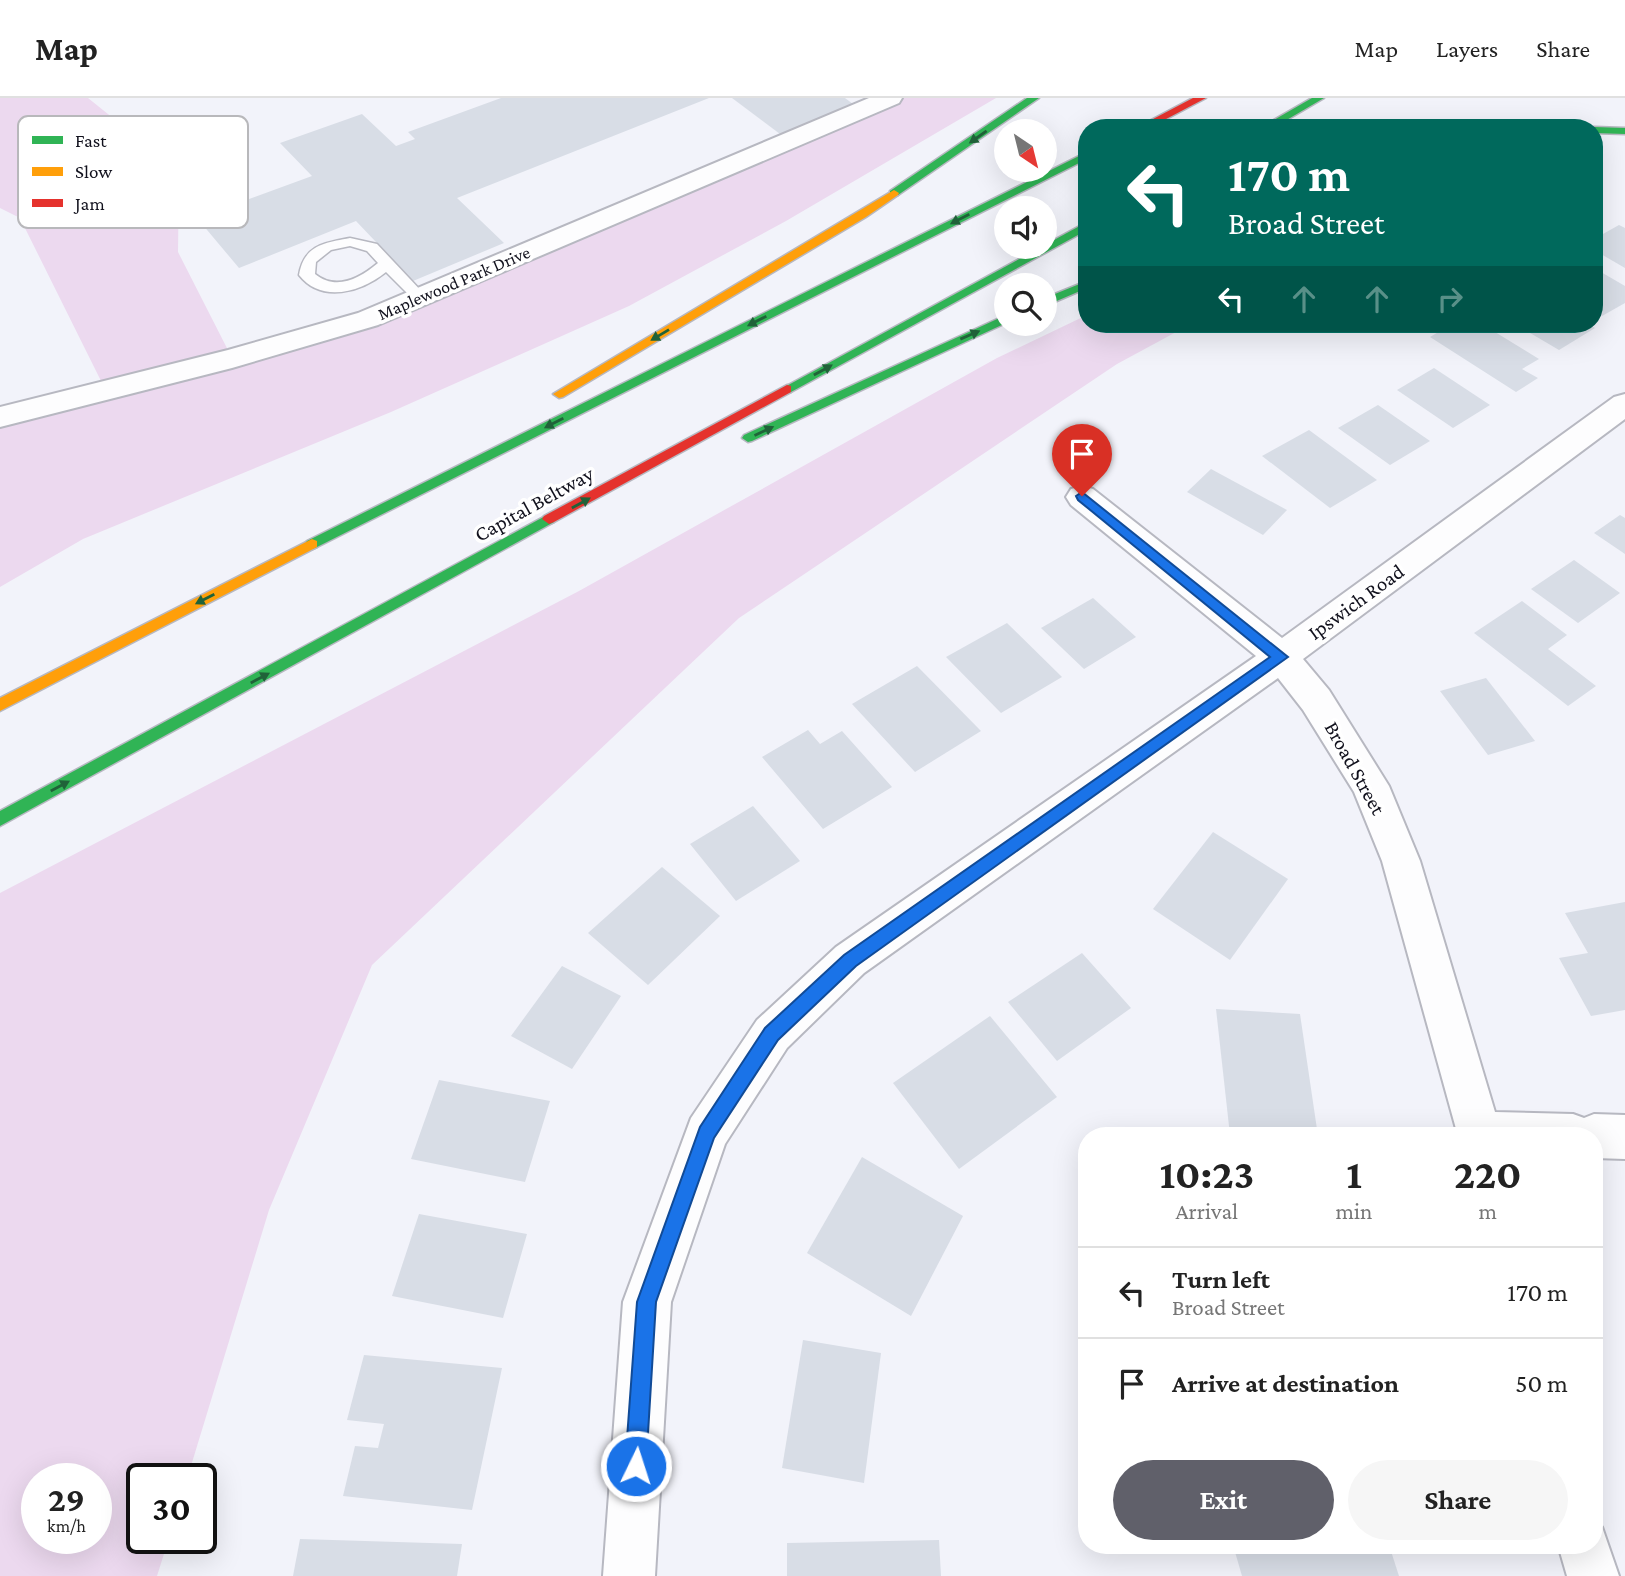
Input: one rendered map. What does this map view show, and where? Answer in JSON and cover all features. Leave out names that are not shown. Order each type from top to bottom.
[{"type":"highway","points":[[549,401],[862,215],[1034,98]]},
{"type":"highway","points":[[1159,119],[1200,98]]},
{"type":"highway","points":[[1281,119],[1319,98]]},
{"type":"highway","points":[[1603,130],[1625,131]]},
{"type":"highway","points":[[0,705],[265,568],[1078,160]]},
{"type":"highway","name":"Capital Beltway","points":[[0,819],[1078,230]]},
{"type":"highway","points":[[1057,297],[1078,288]]},
{"type":"highway","points":[[739,442],[994,325]]},
{"type":"highway","points":[[265,568],[478,442]]},
{"type":"highway","points":[[327,641],[626,496]]},
{"type":"street","name":"Maplewood Park Drive","points":[[0,417],[232,358],[368,319],[890,98]]},
{"type":"street","name":"Ipswich Road","points":[[629,1576],[647,1302],[707,1133],[772,1034],[850,960],[1281,657],[1625,404]]},
{"type":"street","name":"Broad Street","points":[[1082,496],[1281,657],[1316,700],[1370,786],[1401,861],[1478,1127]]},
{"type":"street","points":[[1603,1136],[1625,1137]]},
{"type":"street","points":[[1587,1554],[1593,1576]]},
{"type":"lane","points":[[386,264],[368,280],[344,287],[321,285],[313,281],[306,268],[309,260],[326,247],[350,242],[373,246],[386,264],[419,298]]},
{"type":"shaded area","points":[[0,98],[88,98],[110,116],[18,116],[18,217],[0,208]]},
{"type":"shaded area","points":[[890,98],[996,98],[786,221],[629,306],[391,412],[83,539],[0,587],[0,417],[105,389],[25,228],[178,228],[178,252],[232,358],[368,319]]},
{"type":"shaded area","points":[[1078,319],[1078,333],[1174,333],[1117,364],[739,618],[372,965],[269,1210],[192,1463],[126,1463],[126,1554],[164,1554],[157,1576],[0,1576],[0,893],[579,591],[997,358],[1043,336],[1057,336],[1057,329]]},
{"type":"building","points":[[501,98],[709,98],[457,198],[504,243],[413,281],[356,221],[239,268],[205,228],[248,228],[248,199],[312,176],[280,143],[362,114],[396,146],[415,139],[408,132]]},
{"type":"building","points":[[732,98],[845,98],[853,104],[780,134]]},
{"type":"building","points":[[1619,225],[1625,228],[1625,268],[1603,255],[1603,234]]},
{"type":"building","points":[[1603,273],[1625,286],[1625,303],[1603,315]]},
{"type":"building","points":[[1437,333],[1497,333],[1539,359],[1522,369],[1538,378],[1516,392],[1430,337]]},
{"type":"building","points":[[1530,333],[1587,333],[1559,350]]},
{"type":"building","points":[[1434,368],[1490,405],[1453,428],[1397,390]]},
{"type":"building","points":[[1378,405],[1430,441],[1390,465],[1338,428]]},
{"type":"building","points":[[1309,430],[1377,480],[1330,508],[1262,456]]},
{"type":"building","points":[[1211,469],[1287,510],[1263,535],[1187,492]]},
{"type":"building","points":[[1620,515],[1625,518],[1625,554],[1594,533]]},
{"type":"building","points":[[1574,560],[1620,593],[1578,623],[1531,589]]},
{"type":"building","points":[[1093,598],[1136,637],[1084,669],[1041,628]]},
{"type":"building","points":[[1522,601],[1567,635],[1548,649],[1596,686],[1568,706],[1474,633]]},
{"type":"building","points":[[1007,623],[1062,677],[1001,713],[946,657]]},
{"type":"building","points":[[917,666],[981,731],[915,772],[852,704]]},
{"type":"building","points":[[1486,678],[1535,741],[1488,755],[1440,691]]},
{"type":"building","points":[[808,730],[820,744],[842,731],[892,787],[823,829],[762,757]]},
{"type":"building","points":[[753,806],[800,861],[736,901],[690,844]]},
{"type":"building","points":[[1213,832],[1288,879],[1230,960],[1153,909]]},
{"type":"building","points":[[662,867],[720,916],[648,985],[588,933]]},
{"type":"building","points":[[1625,902],[1625,1010],[1591,1016],[1559,958],[1588,953],[1565,913]]},
{"type":"building","points":[[1082,953],[1131,1008],[1057,1061],[1008,1002]]},
{"type":"building","points":[[562,966],[621,996],[572,1069],[511,1036]]},
{"type":"building","points":[[1216,1009],[1300,1014],[1317,1127],[1229,1127]]},
{"type":"building","points":[[990,1016],[1057,1097],[959,1169],[893,1083]]},
{"type":"building","points":[[439,1080],[550,1101],[525,1182],[411,1159]]},
{"type":"building","points":[[862,1157],[963,1216],[911,1316],[807,1253]]},
{"type":"building","points":[[419,1214],[527,1234],[503,1318],[392,1296]]},
{"type":"building","points":[[803,1340],[881,1353],[864,1483],[782,1468]]},
{"type":"building","points":[[364,1355],[502,1368],[472,1510],[343,1496],[355,1446],[378,1448],[384,1424],[347,1420]]},
{"type":"building","points":[[300,1539],[462,1544],[457,1576],[293,1576]]},
{"type":"building","points":[[939,1540],[941,1576],[787,1576],[787,1543]]},
{"type":"building","points":[[1236,1554],[1392,1554],[1399,1576],[1242,1576]]},
{"type":"traffic: fast","points":[[894,193],[1034,98]]},
{"type":"traffic: fast","points":[[1281,119],[1319,98]]},
{"type":"traffic: fast","points":[[1603,130],[1625,131]]},
{"type":"traffic: fast","points":[[312,544],[1078,160]]},
{"type":"traffic: fast","points":[[787,389],[1078,230]]},
{"type":"traffic: fast","points":[[1057,297],[1078,288]]},
{"type":"traffic: fast","points":[[748,438],[994,325]]},
{"type":"traffic: fast","points":[[0,819],[549,519]]},
{"type":"traffic: slow","points":[[559,394],[862,215],[894,193]]},
{"type":"traffic: slow","points":[[0,705],[312,544]]},
{"type":"traffic: jam","points":[[1159,119],[1201,98]]},
{"type":"traffic: jam","points":[[549,519],[787,389]]},
{"type":"route","points":[[636,1466],[647,1302],[707,1133],[772,1034],[850,960],[1281,657],[1082,496]]}]
